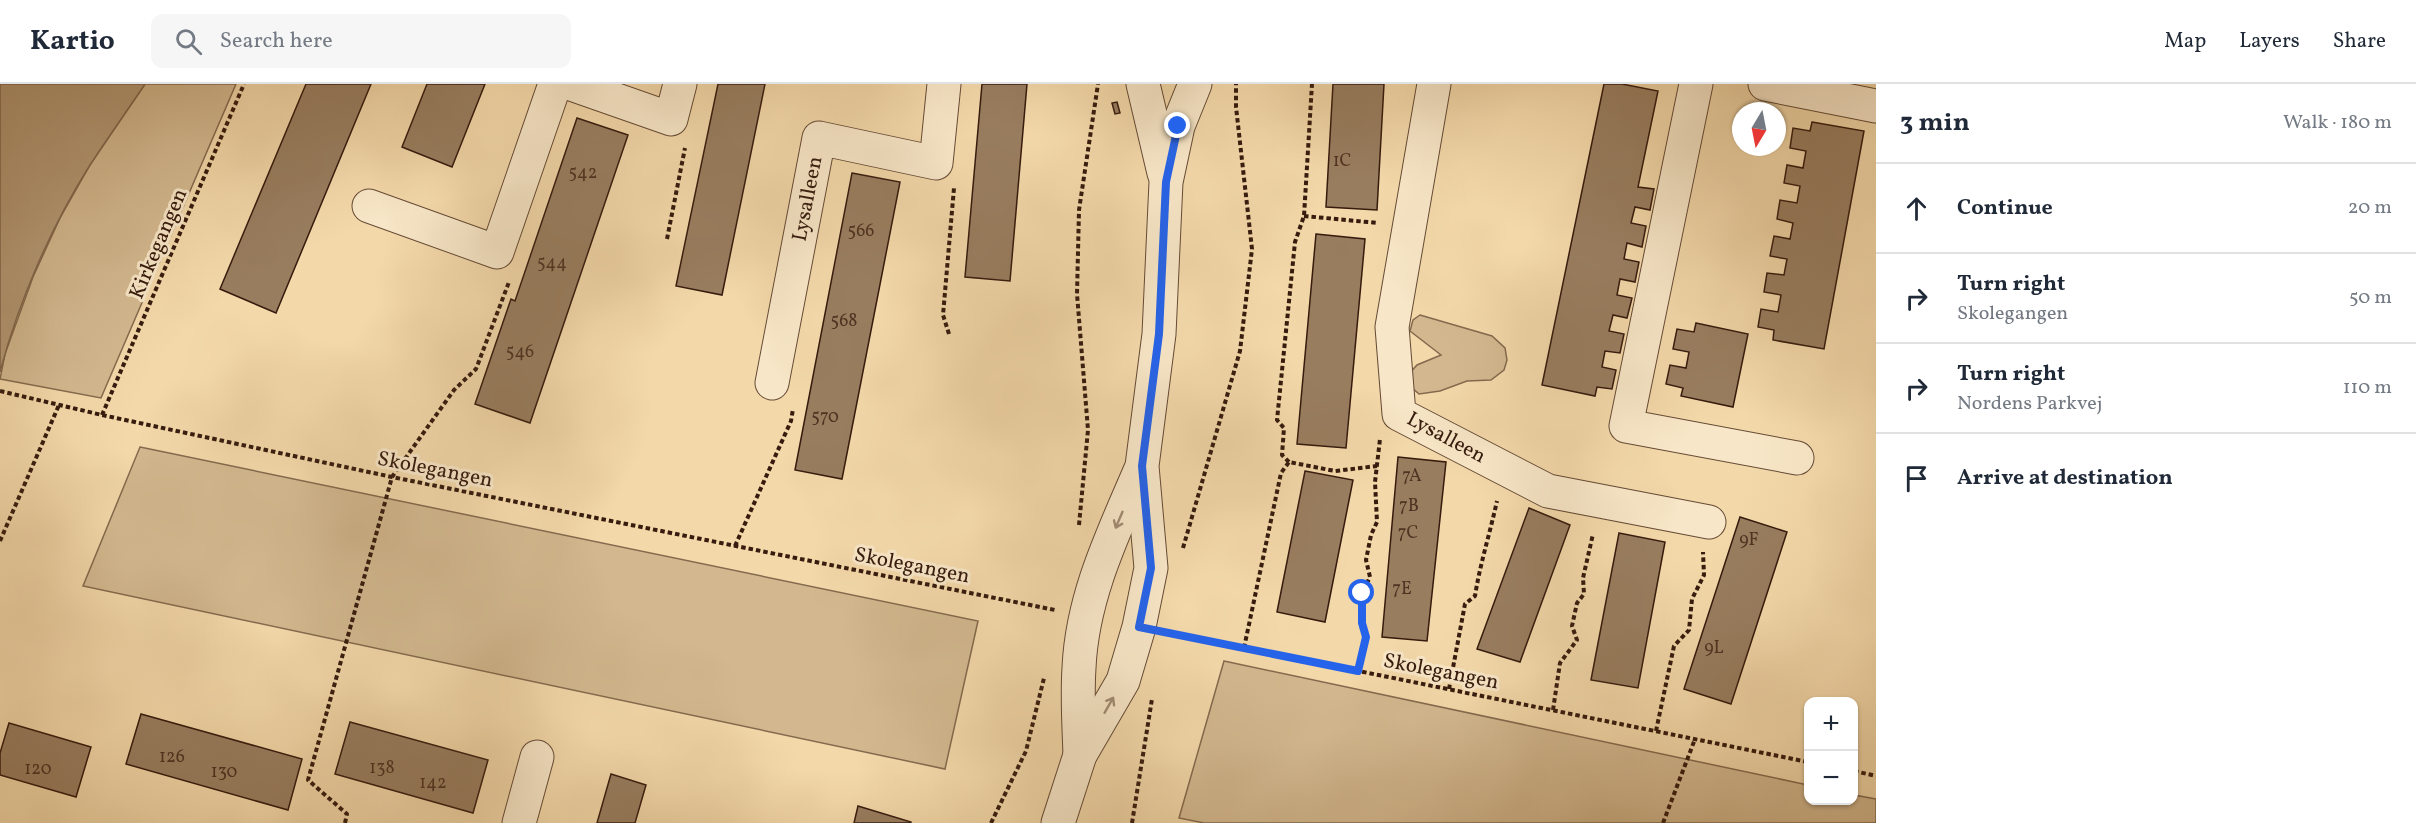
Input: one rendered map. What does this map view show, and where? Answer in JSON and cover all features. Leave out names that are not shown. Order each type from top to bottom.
[{"type":"street","points":[[369,206],[497,252],[555,84]]},
{"type":"street","points":[[571,84],[671,119],[680,84]]},
{"type":"street","name":"Lysalleen","points":[[784,391],[819,138],[936,163],[944,84]]},
{"type":"street","points":[[1143,84],[1166,182]]},
{"type":"street","points":[[1058,823],[1080,755],[1123,681],[1139,627],[1151,568],[1142,466],[1159,334],[1166,182],[1178,126],[1195,84]]},
{"type":"street","name":"Lysalleen","points":[[1434,84],[1392,327],[1399,414],[1548,490],[1709,522]]},
{"type":"street","points":[[1696,84],[1626,426],[1797,458]]},
{"type":"street","points":[[1765,84],[1876,106]]},
{"type":"street","points":[[1080,755],[1078,667],[1086,616],[1101,561],[1142,466]]},
{"type":"street","points":[[519,823],[537,757]]},
{"type":"path","name":"Kirkegangen","points":[[102,415],[244,84]]},
{"type":"path","points":[[1078,533],[1088,430],[1077,294],[1079,210],[1098,84]]},
{"type":"path","points":[[1182,553],[1240,351],[1252,249],[1236,107],[1236,84]]},
{"type":"path","points":[[1312,84],[1304,216],[1295,242],[1277,420],[1284,428],[1282,455],[1289,462],[1335,471],[1377,466]]},
{"type":"path","points":[[667,239],[686,144]]},
{"type":"path","points":[[949,334],[943,315],[954,185]]},
{"type":"path","points":[[1304,216],[1409,225]]},
{"type":"path","points":[[345,823],[347,814],[308,780],[392,477],[454,390],[476,369],[512,274]]},
{"type":"path","name":"Skolegangen","points":[[0,391],[392,477],[1086,616]]},
{"type":"path","points":[[735,546],[791,421],[784,391]]},
{"type":"path","points":[[0,541],[59,405]]},
{"type":"path","points":[[1358,671],[1366,637],[1362,623],[1362,593],[1370,577],[1366,560],[1371,535],[1377,522],[1374,500],[1382,427],[1399,414]]},
{"type":"path","points":[[1244,648],[1281,473],[1289,462]]},
{"type":"path","points":[[1449,689],[1465,604],[1475,596],[1503,468]]},
{"type":"path","points":[[1553,710],[1560,663],[1577,640],[1572,626],[1577,603],[1584,594],[1583,578],[1590,544],[1597,522],[1611,503]]},
{"type":"path","points":[[1656,731],[1674,646],[1689,630],[1692,620],[1689,612],[1692,600],[1704,575],[1703,553],[1709,522]]},
{"type":"path","name":"Skolegangen","points":[[1139,627],[1804,761]]},
{"type":"path","points":[[992,823],[1026,751],[1045,676]]},
{"type":"path","points":[[1132,823],[1153,688]]},
{"type":"path","points":[[1663,823],[1695,739]]},
{"type":"path","points":[[1858,772],[1876,776]]},
{"type":"shaded area","points":[[0,84],[145,84],[90,165],[62,213],[27,291],[0,372]]},
{"type":"shaded area","points":[[145,84],[236,84],[101,398],[0,379],[5,354],[33,277],[60,218],[90,165]]},
{"type":"shaded area","points":[[1420,315],[1492,336],[1505,348],[1507,360],[1504,370],[1491,380],[1467,381],[1440,391],[1419,394],[1410,386],[1408,375],[1417,365],[1441,355],[1410,331],[1413,320]]},
{"type":"shaded area","points":[[140,447],[978,621],[945,769],[83,586]]},
{"type":"shaded area","points":[[1224,661],[1804,784],[1804,805],[1858,805],[1858,796],[1876,799],[1876,823],[1204,823],[1179,818]]},
{"type":"building","points":[[306,84],[371,84],[276,313],[220,289]]},
{"type":"building","points":[[427,84],[485,84],[452,167],[402,147]]},
{"type":"building","points":[[718,84],[765,84],[722,295],[676,286]]},
{"type":"building","points":[[982,84],[1027,84],[1010,281],[965,277]]},
{"type":"building","points":[[1333,84],[1384,84],[1377,210],[1326,207]]},
{"type":"building","points":[[1604,84],[1622,84],[1658,91],[1638,187],[1654,189],[1650,210],[1635,207],[1631,223],[1646,226],[1642,247],[1627,243],[1624,259],[1639,262],[1635,282],[1620,279],[1617,295],[1632,298],[1627,318],[1613,315],[1609,331],[1624,334],[1620,353],[1605,351],[1602,367],[1616,370],[1612,389],[1597,387],[1595,396],[1542,385]]},
{"type":"building","points":[[1117,102],[1120,113],[1115,114],[1112,103]]},
{"type":"building","points":[[577,118],[628,135],[530,423],[475,404],[511,299],[515,301]]},
{"type":"building","points":[[1812,122],[1864,131],[1824,349],[1773,340],[1774,330],[1758,327],[1761,309],[1778,312],[1781,295],[1764,292],[1767,273],[1784,275],[1787,259],[1770,256],[1774,236],[1790,239],[1793,223],[1777,219],[1780,200],[1797,203],[1800,186],[1784,183],[1787,165],[1803,168],[1806,151],[1790,148],[1793,128],[1810,131]]},
{"type":"building","points":[[852,173],[900,182],[842,479],[795,470]]},
{"type":"building","points":[[1316,234],[1365,239],[1346,448],[1297,444]]},
{"type":"building","points":[[1696,323],[1748,334],[1733,407],[1681,396],[1683,388],[1666,384],[1670,365],[1686,368],[1689,352],[1673,349],[1677,329],[1694,332]]},
{"type":"building","points":[[1398,457],[1446,462],[1427,641],[1382,637]]},
{"type":"building","points":[[1305,471],[1353,480],[1325,622],[1277,612]]},
{"type":"building","points":[[1529,508],[1570,525],[1520,662],[1477,649]]},
{"type":"building","points":[[1740,517],[1787,532],[1731,704],[1684,689]]},
{"type":"building","points":[[1619,533],[1665,542],[1638,688],[1591,680]]},
{"type":"building","points":[[141,714],[302,759],[288,810],[126,764]]},
{"type":"building","points":[[350,722],[488,760],[473,813],[335,774]]},
{"type":"building","points":[[9,723],[91,747],[76,797],[0,775],[0,753]]},
{"type":"building","points":[[611,774],[646,785],[635,823],[597,823]]},
{"type":"building","points":[[858,806],[911,822],[911,823],[854,823]]},
{"type":"route","points":[[1178,126],[1166,182],[1159,334],[1142,466],[1151,568],[1139,627],[1358,671],[1366,637],[1362,623],[1362,593]]}]
